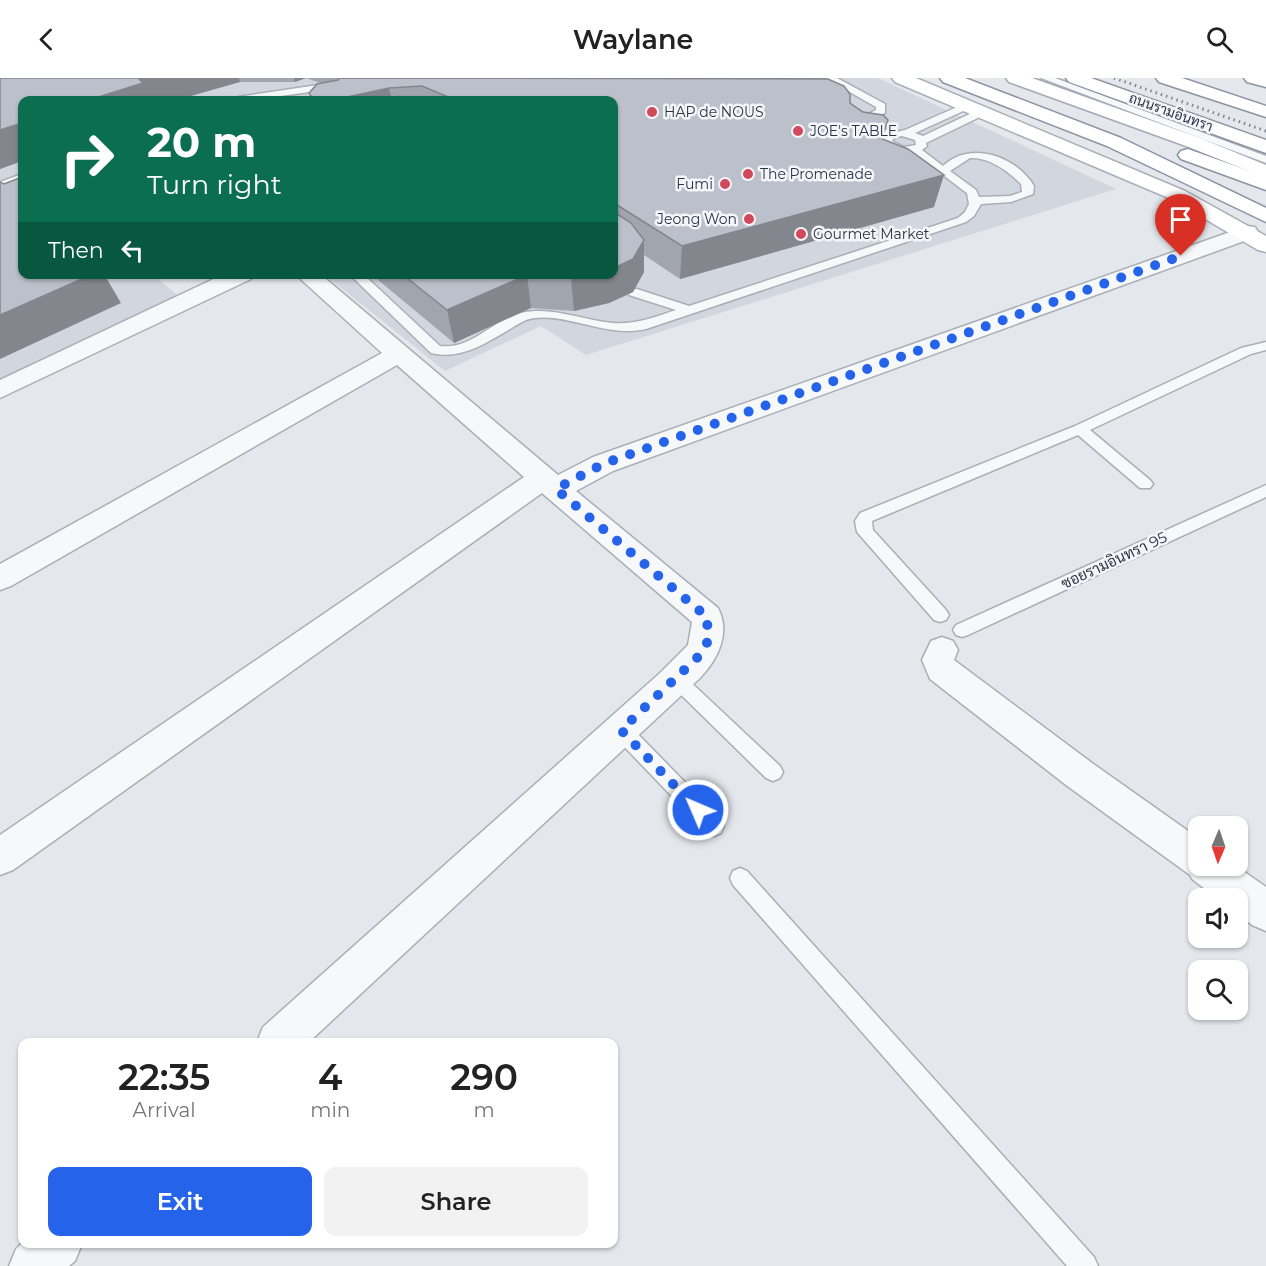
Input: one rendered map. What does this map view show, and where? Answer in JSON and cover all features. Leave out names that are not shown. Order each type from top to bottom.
[{"type":"main road","points":[[901,78],[1260,231]]},
{"type":"main road","points":[[949,78],[1114,142],[1217,190],[1260,231]]},
{"type":"main road","points":[[978,78],[1266,184]]},
{"type":"main road","name":"ถนนรามอินทรา","points":[[1075,78],[1266,147]]},
{"type":"main road","name":"ถนนรามอินทรา","points":[[1165,78],[1266,112]]},
{"type":"main road","points":[[1252,78],[1266,82]]},
{"type":"main road","points":[[1019,80],[1193,142],[1266,172]]},
{"type":"street","points":[[0,857],[550,484],[1260,231]]},
{"type":"street","points":[[0,390],[233,279]]},
{"type":"street","points":[[282,1038],[676,679],[699,656],[708,641],[707,617],[312,279]]},
{"type":"street","points":[[0,578],[398,354]]},
{"type":"street","points":[[952,640],[938,660],[942,669],[1079,774],[1188,853]]},
{"type":"street","points":[[1219,876],[1266,911]]},
{"type":"street","points":[[33,1266],[53,1248]]},
{"type":"lane","points":[[309,88],[348,78]]},
{"type":"lane","points":[[262,96],[388,78]]},
{"type":"lane","points":[[830,78],[881,106],[881,111],[867,117]]},
{"type":"lane","points":[[1046,78],[1266,160]]},
{"type":"lane","points":[[857,112],[867,117],[872,125],[890,136],[905,134],[974,109]]},
{"type":"lane","points":[[890,136],[887,142],[894,148],[918,145],[974,109]]},
{"type":"lane","points":[[366,279],[371,281],[436,351],[442,352],[458,351],[527,315],[545,314],[626,328],[645,325],[962,220],[972,211],[975,201],[972,192],[944,171],[905,134]]},
{"type":"lane","points":[[944,171],[959,158],[983,154],[1023,178],[1029,186],[1027,194],[1020,197],[975,201]]},
{"type":"lane","points":[[0,186],[18,179]]},
{"type":"lane","points":[[633,292],[688,310]]},
{"type":"lane","points":[[940,615],[865,532],[863,520],[1080,429],[1246,351],[1266,346]]},
{"type":"lane","points":[[1080,429],[1145,484]]},
{"type":"lane","name":"ซอยรามอินทรา 95","points":[[952,640],[1266,491]]},
{"type":"lane","points":[[676,679],[773,772]]},
{"type":"lane","points":[[621,730],[714,826]]},
{"type":"lane","points":[[740,878],[1085,1266]]},
{"type":"shaded area","points":[[0,78],[878,78],[1116,189],[586,355],[541,326],[445,371],[330,279],[618,279],[618,96],[18,96],[18,279],[158,279],[182,299],[0,385]]},
{"type":"building","points":[[0,78],[138,78],[143,83],[102,96],[18,96],[18,124],[0,130]]},
{"type":"building","name":"The Promenade","points":[[340,78],[828,79],[844,86],[850,94],[850,103],[863,112],[883,115],[888,120],[885,129],[872,135],[908,149],[944,175],[682,246],[618,206],[618,96],[446,96],[422,86],[389,88],[352,96],[311,96],[309,93],[317,84]]},
{"type":"building","points":[[18,179],[18,279],[82,279],[0,315],[0,182],[4,184]]},
{"type":"building","points":[[618,215],[631,223],[644,240],[633,259],[618,266]]},
{"type":"building","points":[[408,279],[518,279],[447,310]]},
{"type":"railway","points":[[1114,78],[1266,131]]},
{"type":"place","name":"HAP de NOUS","points":[[652,112]]},
{"type":"place","name":"JOE's TABLE","points":[[798,131]]},
{"type":"place","name":"The Promenade","points":[[748,174]]},
{"type":"place","name":"Fumi","points":[[725,184]]},
{"type":"place","name":"Jeong Won","points":[[749,219]]},
{"type":"place","name":"Gourmet Market","points":[[801,234]]},
{"type":"route","points":[[698,810],[621,730],[699,656],[708,641],[707,617],[584,510],[556,489],[603,464],[1181,256]]}]
